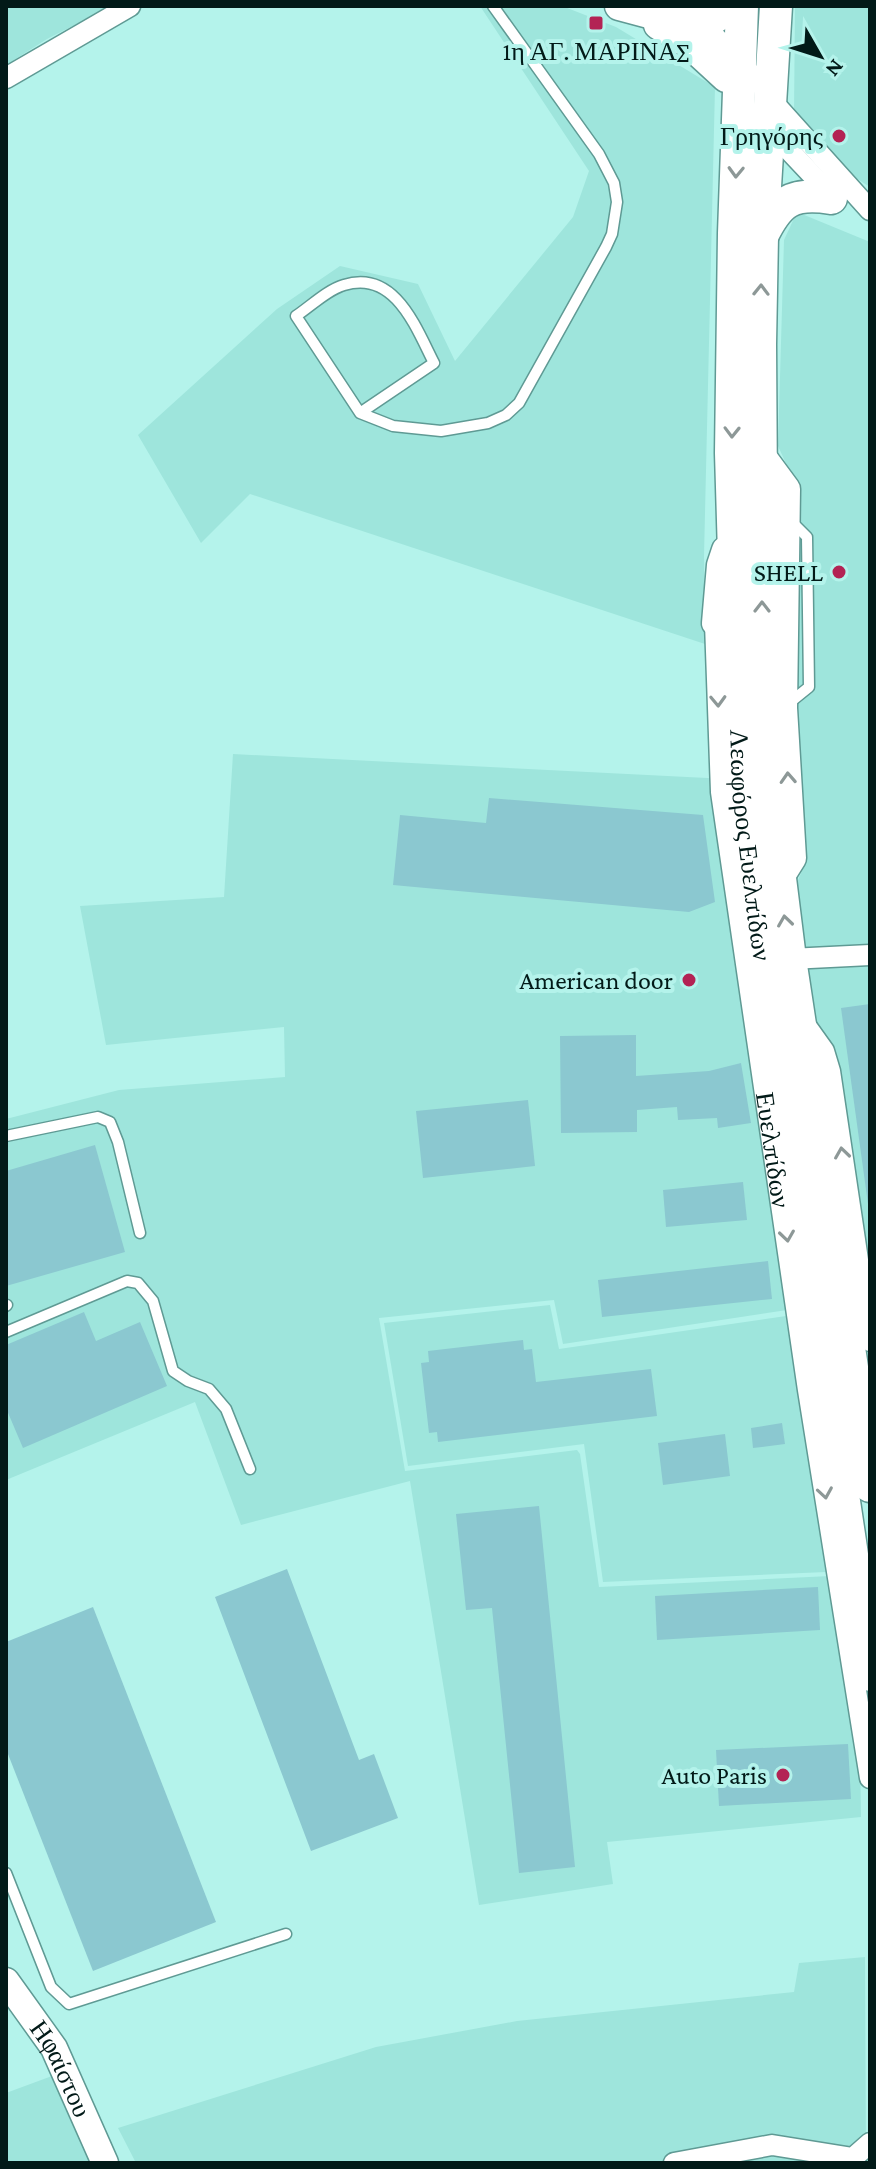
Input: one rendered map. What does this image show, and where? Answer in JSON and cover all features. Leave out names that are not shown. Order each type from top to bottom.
[{"type":"main road","points":[[688,22],[715,17],[727,6]]},
{"type":"main road","name":"Λεωφόρος Ευελπίδων","points":[[742,6],[734,233],[731,453],[734,520],[725,622],[731,792],[766,954],[777,1024],[870,1486]]},
{"type":"main road","name":"Λεωφόρος Ευελπίδων","points":[[766,954],[780,881],[769,790],[773,647],[759,451],[762,236],[776,6]]},
{"type":"main road","points":[[628,8],[688,22],[710,34],[740,82],[770,114]]},
{"type":"main road","points":[[628,8],[689,44],[740,82]]},
{"type":"main road","points":[[762,236],[776,210],[786,202],[805,196],[831,198]]},
{"type":"main road","name":"Λεωφόρος Ευελπίδων","points":[[777,1024],[817,1387],[864,1670]]},
{"type":"street","points":[[6,78],[130,6]]},
{"type":"street","points":[[770,114],[831,198],[870,210]]},
{"type":"street","points":[[770,114],[870,210]]},
{"type":"street","points":[[759,451],[787,489],[773,647],[784,708],[793,858],[780,881]]},
{"type":"street","points":[[870,955],[766,954],[777,1024],[824,1051],[830,1071],[870,1341]]},
{"type":"street","points":[[864,1670],[870,1778]]},
{"type":"street","name":"Ηφαίστου","points":[[6,1981],[54,2048],[105,2163]]},
{"type":"street","points":[[674,2163],[772,2145],[850,2160],[870,2143]]},
{"type":"lane","points":[[360,413],[434,363],[405,306],[396,296],[383,289],[357,283],[335,289],[296,316],[360,413],[393,426],[441,431],[488,423],[506,415],[519,403],[612,234],[617,202],[608,169],[493,6]]},
{"type":"lane","points":[[784,708],[809,687],[807,537],[785,515]]},
{"type":"lane","points":[[6,1136],[98,1117],[110,1122],[118,1142],[140,1233]]},
{"type":"lane","points":[[6,1332],[127,1281],[138,1283],[153,1301],[173,1371],[209,1389],[226,1409],[250,1469]]},
{"type":"lane","points":[[6,1873],[51,1987],[69,2004],[286,1934]]},
{"type":"shaded area","points":[[6,6],[112,6],[47,39],[6,65]]},
{"type":"shaded area","points":[[480,6],[562,6],[616,27],[715,87],[704,556],[705,644],[250,494],[201,543],[138,435],[277,309],[340,266],[418,284],[455,361],[573,217],[589,171]]},
{"type":"shaded area","points":[[795,6],[870,6],[870,187],[843,170],[794,114]]},
{"type":"shaded area","points":[[797,212],[870,242],[870,1329],[794,889],[806,862],[790,699],[794,481],[778,446],[784,240]]},
{"type":"shaded area","points":[[233,754],[727,779],[787,1310],[563,1344],[554,1300],[379,1318],[405,1471],[577,1450],[599,1587],[830,1576],[860,1754],[861,1817],[607,1842],[613,1884],[479,1905],[410,1481],[241,1525],[195,1402],[6,1480],[6,1119],[119,1090],[285,1077],[284,1027],[106,1045],[80,906],[224,897]]},
{"type":"shaded area","points":[[550,1305],[559,1349],[786,1316],[826,1572],[603,1582],[584,1444],[408,1466],[384,1323]]},
{"type":"shaded area","points":[[865,1957],[866,2163],[136,2163],[118,2128],[376,2047],[517,2021],[794,1992],[799,1963]]},
{"type":"shaded area","points":[[52,2076],[90,2163],[6,2163],[6,2093]]},
{"type":"building","points":[[489,798],[703,815],[715,902],[689,912],[393,885],[400,815],[486,823]]},
{"type":"building","points":[[870,1004],[870,1204],[868,1204],[841,1008]]},
{"type":"building","points":[[636,1035],[636,1076],[709,1071],[741,1063],[751,1123],[718,1128],[717,1118],[678,1120],[677,1107],[637,1110],[637,1132],[561,1133],[560,1036]]},
{"type":"building","points":[[528,1100],[535,1166],[423,1178],[416,1111]]},
{"type":"building","points":[[95,1145],[125,1252],[6,1286],[6,1171]]},
{"type":"building","points":[[743,1182],[747,1220],[666,1227],[663,1190]]},
{"type":"building","points":[[768,1261],[772,1299],[602,1317],[598,1280]]},
{"type":"building","points":[[84,1312],[96,1341],[140,1322],[167,1386],[23,1448],[6,1408],[6,1345]]},
{"type":"building","points":[[523,1340],[524,1350],[532,1349],[536,1382],[651,1369],[657,1416],[438,1442],[437,1432],[429,1433],[421,1363],[429,1362],[428,1351]]},
{"type":"building","points":[[782,1423],[785,1444],[753,1448],[751,1428]]},
{"type":"building","points":[[725,1434],[730,1476],[663,1485],[658,1443]]},
{"type":"building","points":[[539,1506],[575,1867],[519,1873],[492,1608],[466,1610],[456,1514]]},
{"type":"building","points":[[287,1569],[359,1760],[374,1754],[398,1818],[311,1851],[215,1597]]},
{"type":"building","points":[[818,1587],[820,1630],[657,1640],[655,1596]]},
{"type":"building","points":[[93,1607],[216,1922],[93,1971],[6,1749],[6,1642]]},
{"type":"building","name":"Auto Paris","points":[[848,1744],[851,1799],[719,1806],[716,1750]]},
{"type":"place","name":"1η ΑΓ. ΜΑΡΙΝΑΣ","points":[[596,23]]},
{"type":"place","name":"Γρηγόρης","points":[[839,136]]},
{"type":"place","name":"SHELL","points":[[839,572]]},
{"type":"place","name":"American door","points":[[689,980]]},
{"type":"place","name":"Auto Paris","points":[[783,1775]]}]
